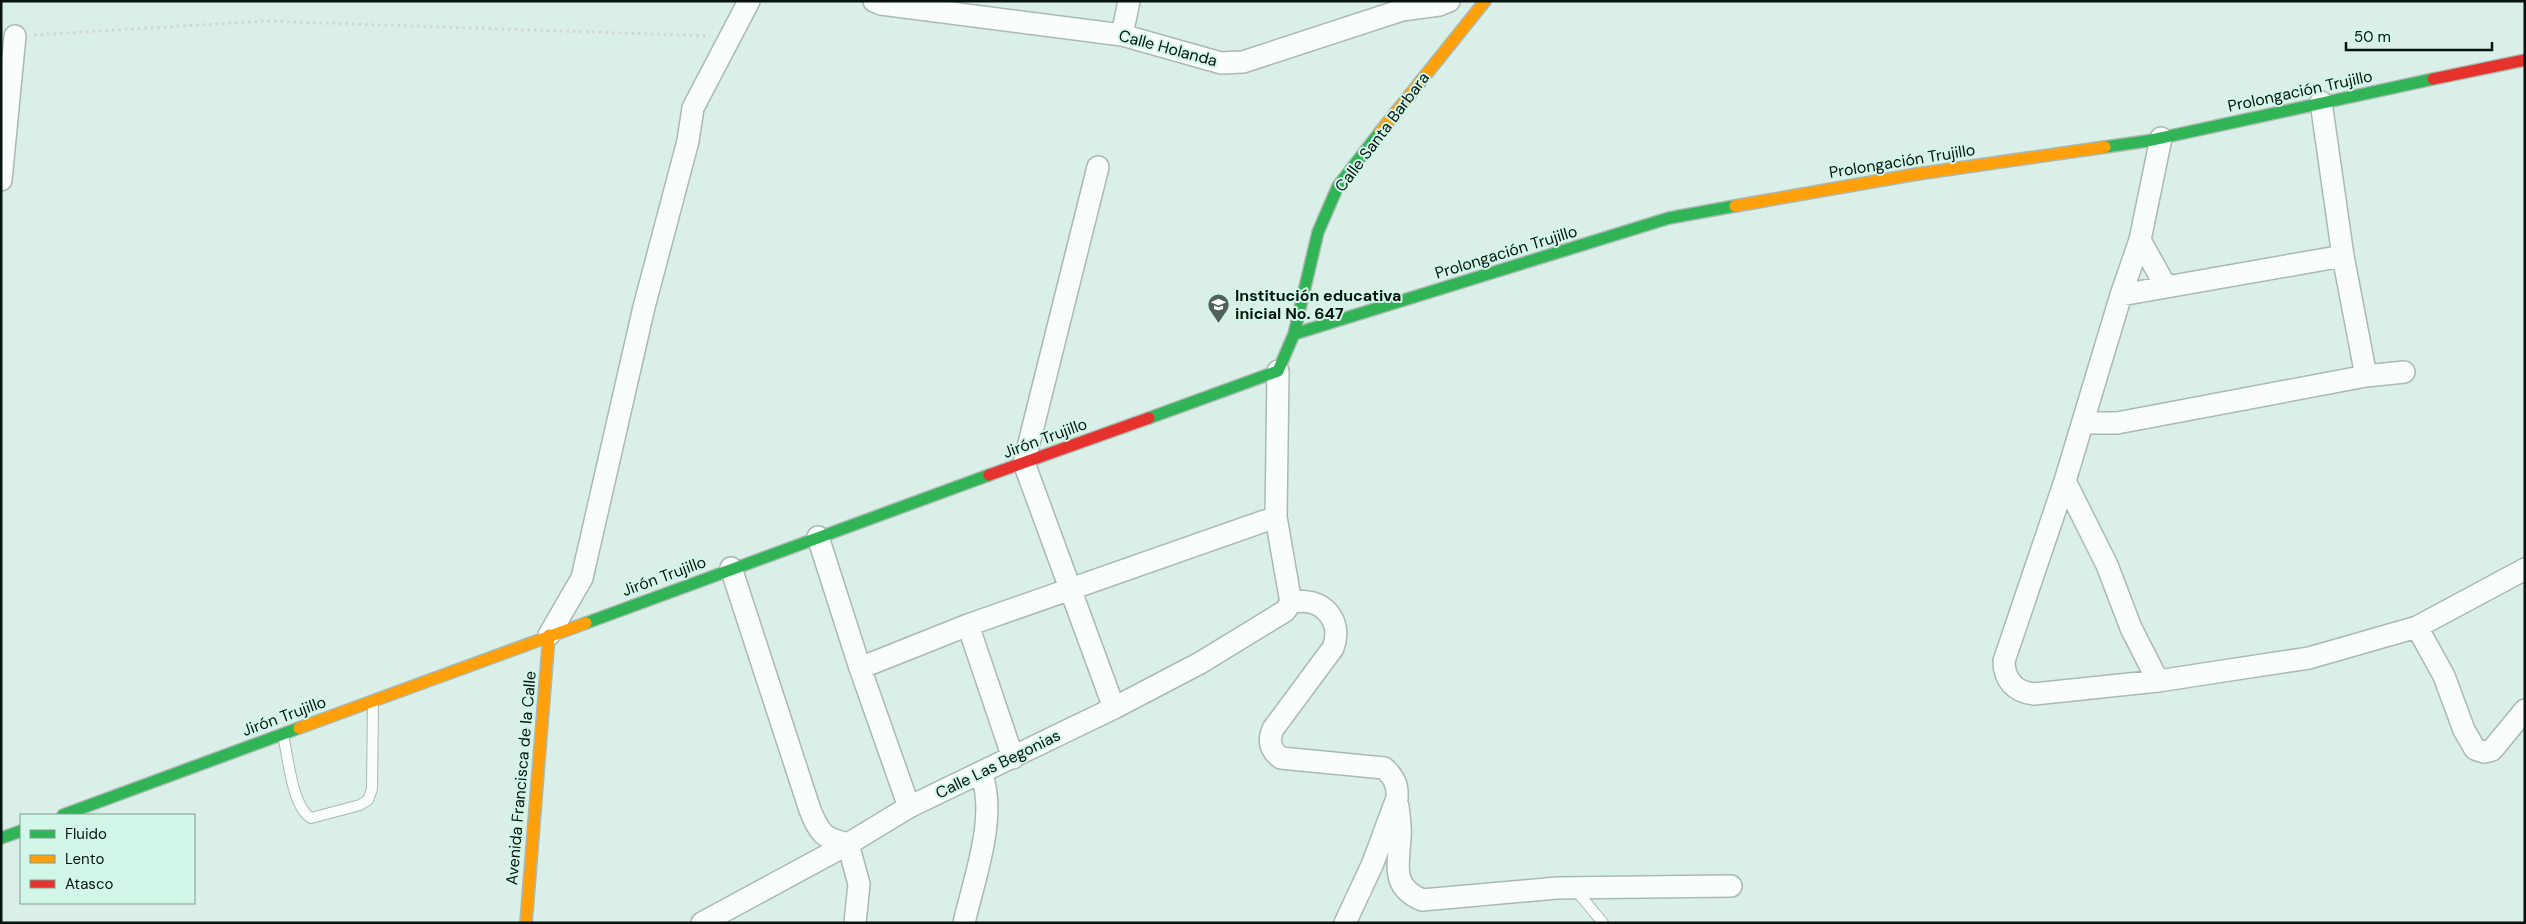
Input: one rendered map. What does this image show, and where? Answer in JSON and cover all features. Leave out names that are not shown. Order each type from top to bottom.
[{"type":"street","points":[[549,635],[582,578],[644,307],[688,141],[693,108],[749,1]]},
{"type":"street","name":"Calle Holanda","points":[[874,1],[882,4],[970,8],[1122,35],[1221,63],[1243,62],[1402,10],[1444,3]]},
{"type":"street","points":[[1122,35],[1130,1]]},
{"type":"street","points":[[1444,3],[1452,16],[1458,32]]},
{"type":"street","name":"Calle Santa Barbara","points":[[1291,603],[1276,518],[1278,372],[1294,334],[1318,232],[1338,186],[1480,3]]},
{"type":"street","points":[[1,180],[15,36]]},
{"type":"street","name":"Prolongación Trujillo","points":[[1294,334],[1669,218],[1917,174],[2161,138],[2321,102],[2525,60]]},
{"type":"street","points":[[2321,102],[2343,256],[2366,376]]},
{"type":"street","points":[[2161,138],[2140,240],[2121,295],[2084,423],[2004,661],[2009,681],[2020,691],[2034,694],[2158,681],[2310,658],[2417,627],[2525,569]]},
{"type":"street","points":[[1098,168],[1024,462],[1114,708]]},
{"type":"street","points":[[2140,240],[2166,287]]},
{"type":"street","points":[[2121,295],[2343,256]]},
{"type":"street","name":"Jirón Trujillo","points":[[66,814],[818,536],[1278,372]]},
{"type":"street","points":[[2084,423],[2117,423],[2366,376],[2404,372]]},
{"type":"street","points":[[2065,481],[2107,565],[2131,628],[2158,681]]},
{"type":"street","points":[[860,668],[968,625],[1276,518]]},
{"type":"street","points":[[818,536],[860,668],[909,807]]},
{"type":"street","points":[[732,568],[818,830],[828,839],[848,844],[859,884],[854,923]]},
{"type":"street","points":[[1291,603],[1311,602],[1324,608],[1333,619],[1337,634],[1333,648],[1273,729],[1270,736],[1272,749],[1281,758],[1384,768],[1394,778],[1398,798],[1400,837],[1396,862],[1398,875],[1404,888],[1413,896],[1422,900],[1574,888],[1731,886]]},
{"type":"street","name":"Calle Las Begonias","points":[[702,923],[848,844],[909,807],[1013,758],[1200,663],[1285,611],[1291,603]]},
{"type":"street","points":[[968,625],[1013,758]]},
{"type":"street","points":[[2417,627],[2444,676],[2457,715],[2475,748],[2484,752],[2492,750],[2503,740],[2525,710]]},
{"type":"street","name":"Avenida Francisca de la Calle","points":[[526,923],[549,635]]},
{"type":"street","points":[[964,923],[985,830],[988,798],[981,773]]},
{"type":"street","points":[[1345,923],[1373,863],[1398,798]]},
{"type":"street","points":[[1,838],[20,831]]},
{"type":"lane","points":[[283,734],[297,801],[303,814],[311,818],[360,805],[368,800],[372,789],[373,701]]},
{"type":"lane","points":[[1574,888],[1603,923]]},
{"type":"path","points":[[15,36],[265,21],[730,37]]},
{"type":"traffic: fast","points":[[2105,147],[2147,141],[2433,79]]},
{"type":"traffic: fast","points":[[1149,418],[1278,371],[1294,334],[1318,232],[1338,186],[1380,132]]},
{"type":"traffic: fast","points":[[1294,334],[1669,218],[1735,206]]},
{"type":"traffic: fast","points":[[586,623],[989,475]]},
{"type":"traffic: fast","points":[[66,814],[299,728]]},
{"type":"traffic: fast","points":[[1,838],[20,831]]},
{"type":"traffic: slow","points":[[1380,132],[1485,1]]},
{"type":"traffic: slow","points":[[1735,206],[1917,174],[2105,147]]},
{"type":"traffic: slow","points":[[299,728],[586,623]]},
{"type":"traffic: slow","points":[[526,923],[549,635]]},
{"type":"traffic: jam","points":[[2433,79],[2525,60]]},
{"type":"traffic: jam","points":[[989,475],[1149,418]]},
{"type":"place","name":"Institución educativa inicial No. 647","points":[[1219,323]]}]
